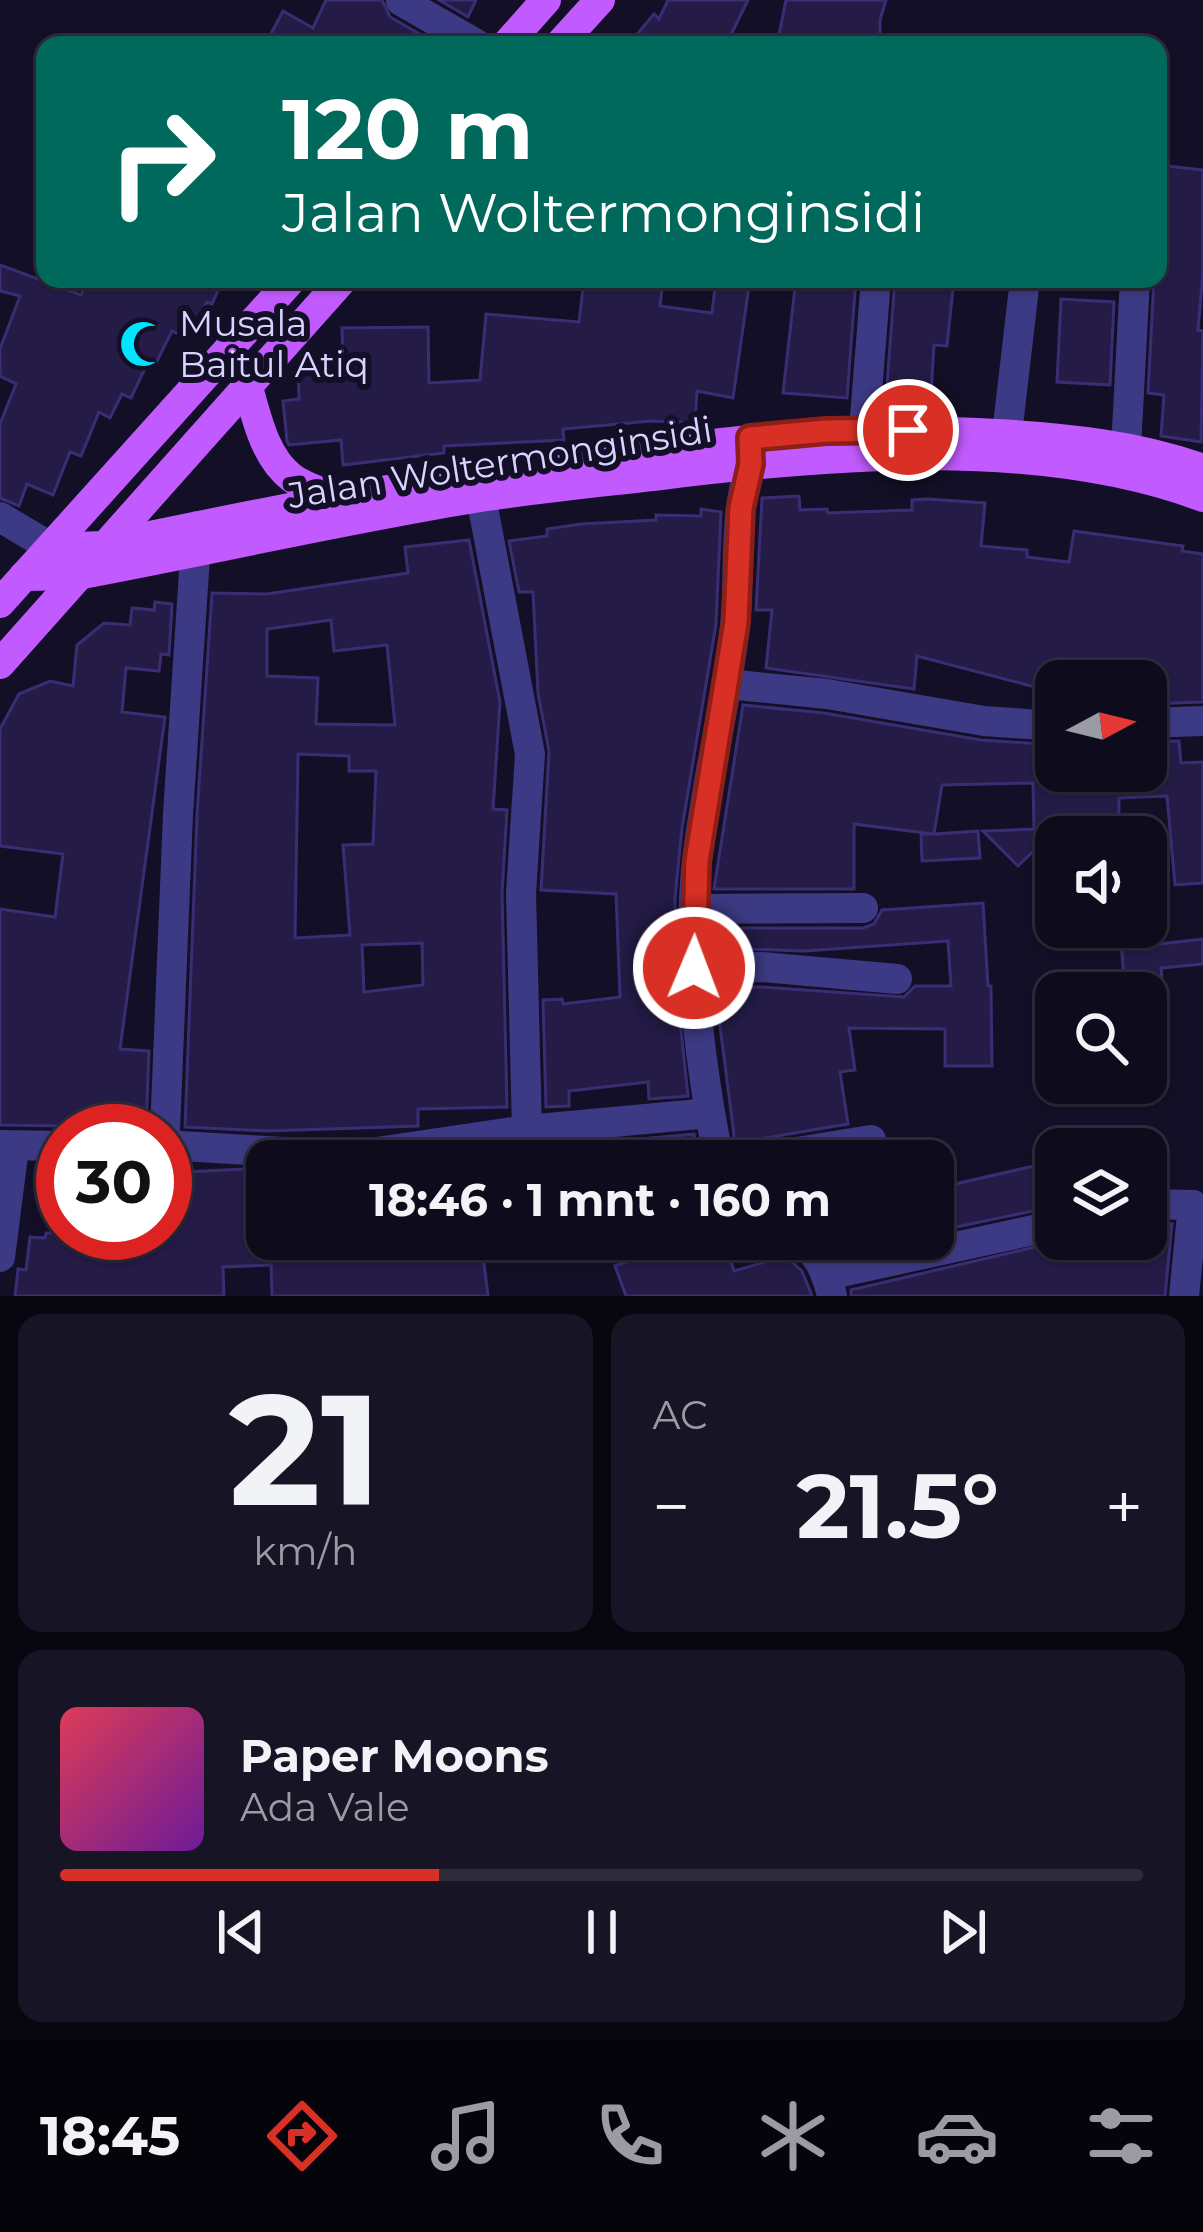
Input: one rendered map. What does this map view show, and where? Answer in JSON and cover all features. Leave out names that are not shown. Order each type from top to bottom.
[{"type":"main road","points":[[514,36],[546,0]]},
{"type":"main road","points":[[567,36],[600,0]]},
{"type":"main road","points":[[0,603],[284,288]]},
{"type":"main road","points":[[0,664],[335,288]]},
{"type":"main road","points":[[247,384],[260,430],[274,457],[292,478],[336,498]]},
{"type":"main road","name":"Jalan Woltermonginsidi","points":[[52,548],[197,539],[481,497],[864,430],[1007,434],[1126,448],[1203,469]]},
{"type":"main road","name":"Jalan Woltermonginsidi","points":[[24,576],[77,574],[336,498],[479,471],[750,451],[1036,463],[1120,474],[1203,497]]},
{"type":"street","points":[[401,1],[462,36]]},
{"type":"street","points":[[864,430],[875,288]]},
{"type":"street","points":[[1007,434],[1024,288]]},
{"type":"street","points":[[1126,448],[1135,288]]},
{"type":"street","points":[[715,1140],[694,968],[697,861],[736,622],[741,508],[750,451]]},
{"type":"street","points":[[481,497],[530,754],[521,892],[527,1130]]},
{"type":"street","points":[[0,517],[52,548]]},
{"type":"street","points":[[166,1104],[179,790],[197,539]]},
{"type":"street","points":[[727,684],[1035,725]]},
{"type":"street","points":[[1167,722],[1203,721]]},
{"type":"street","points":[[695,909],[863,908]]},
{"type":"street","points":[[694,968],[782,968],[897,979]]},
{"type":"street","points":[[192,1147],[350,1156],[527,1130],[710,1113]]},
{"type":"street","points":[[865,1140],[871,1139]]},
{"type":"street","points":[[0,1257],[7,1146]]},
{"type":"street","points":[[1167,1204],[1192,1205],[1184,1296]]},
{"type":"street","points":[[829,1285],[1035,1231]]},
{"type":"building","points":[[326,0],[382,0],[390,17],[423,36],[270,36],[283,11],[313,28]]},
{"type":"building","points":[[439,0],[476,0],[468,17]]},
{"type":"building","points":[[668,0],[748,0],[730,36],[636,36],[654,14],[659,19]]},
{"type":"building","points":[[786,0],[886,0],[880,36],[779,36]]},
{"type":"building","points":[[1167,166],[1203,170],[1198,330],[1203,331],[1201,442],[1161,436],[1164,395],[1148,393],[1154,288],[1167,288]]},
{"type":"building","points":[[0,265],[36,278],[36,288],[62,288],[81,295],[84,288],[219,288],[189,339],[172,331],[154,367],[147,364],[131,398],[122,394],[110,418],[99,412],[81,456],[70,452],[53,495],[27,484],[19,506],[0,498],[0,424],[16,384],[0,376],[0,349],[20,296],[0,291]]},
{"type":"building","points":[[583,288],[662,288],[660,306],[712,313],[715,288],[749,288],[733,398],[697,391],[695,423],[651,421],[563,429],[564,440],[444,446],[444,453],[343,465],[341,440],[289,445],[287,441],[283,401],[299,399],[298,368],[343,366],[342,328],[428,327],[429,383],[480,380],[486,314],[579,322]]},
{"type":"building","points":[[795,288],[855,288],[847,398],[783,393]]},
{"type":"building","points":[[894,288],[953,288],[947,346],[934,345],[930,412],[885,412]]},
{"type":"building","points":[[1061,299],[1114,302],[1110,385],[1057,382]]},
{"type":"building","points":[[799,496],[800,510],[827,509],[828,513],[912,510],[912,500],[927,499],[985,503],[981,546],[1027,550],[1027,557],[1069,562],[1074,531],[1183,546],[1182,551],[1203,554],[1203,702],[1167,703],[1167,660],[1035,660],[1035,687],[917,656],[914,689],[766,668],[772,610],[756,610],[762,498]]},
{"type":"building","points":[[701,509],[721,512],[716,624],[675,897],[675,974],[688,1096],[649,1099],[648,1082],[569,1091],[569,1106],[546,1107],[543,1000],[562,999],[563,1004],[620,997],[616,894],[541,890],[549,751],[538,693],[533,592],[519,592],[509,541],[547,536],[547,529],[581,524],[656,520],[656,515],[701,516]]},
{"type":"building","points":[[469,540],[500,702],[493,809],[507,810],[502,893],[507,1107],[418,1109],[418,1126],[267,1131],[192,1127],[192,1104],[186,1104],[197,815],[212,593],[267,594],[408,573],[405,547]],"holes":[[[331,620],[334,651],[387,645],[395,725],[316,724],[318,678],[267,676],[267,629]],[[298,754],[349,756],[349,771],[376,771],[373,844],[343,845],[350,935],[295,938]],[[422,943],[423,985],[364,992],[362,945]]]},
{"type":"building","points":[[155,602],[172,604],[169,655],[161,654],[159,671],[126,668],[122,712],[165,717],[120,1049],[149,1051],[147,1104],[36,1104],[36,1126],[0,1125],[0,909],[55,917],[63,854],[0,846],[0,729],[19,694],[50,681],[73,686],[77,645],[104,623],[130,625],[132,608],[154,610]]},
{"type":"building","points":[[743,705],[1035,744],[1035,792],[1167,792],[1167,741],[1179,741],[1181,763],[1203,762],[1203,883],[1175,885],[1167,796],[1119,798],[1119,816],[1035,816],[1035,850],[1018,866],[983,831],[1034,829],[1033,783],[942,785],[934,834],[978,831],[980,858],[922,861],[921,834],[933,834],[854,824],[854,889],[714,889]]},
{"type":"building","points":[[983,903],[992,1066],[945,1066],[945,1029],[849,1028],[855,1070],[840,1072],[848,1124],[735,1140],[715,987],[904,997],[915,986],[951,986],[948,941],[804,951],[713,948],[713,928],[863,928],[874,924],[882,910]]},
{"type":"building","points":[[1203,939],[1203,964],[1161,968],[1161,972],[1123,972],[1122,948],[1167,948],[1167,943]]},
{"type":"building","points":[[694,1134],[695,1140],[628,1140]]},
{"type":"building","points":[[1035,1166],[1035,1210],[954,1228],[954,1184]]},
{"type":"building","points":[[246,1169],[246,1260],[484,1260],[488,1296],[272,1296],[271,1265],[223,1267],[224,1296],[15,1296],[18,1269],[26,1270],[30,1237],[36,1237],[36,1260],[192,1260],[192,1172]]},
{"type":"building","points":[[1167,1224],[1172,1224],[1165,1296],[851,1296],[851,1290],[1035,1247],[1035,1260],[1167,1260]]},
{"type":"building","points":[[631,1260],[731,1260],[734,1271],[790,1260],[802,1271],[812,1296],[626,1296],[615,1266]]},
{"type":"place","name":"Musala Baitul Atiq","points":[[143,344]]},
{"type":"route","points":[[694,968],[697,861],[736,622],[741,508],[751,464],[750,438],[908,430]]}]
